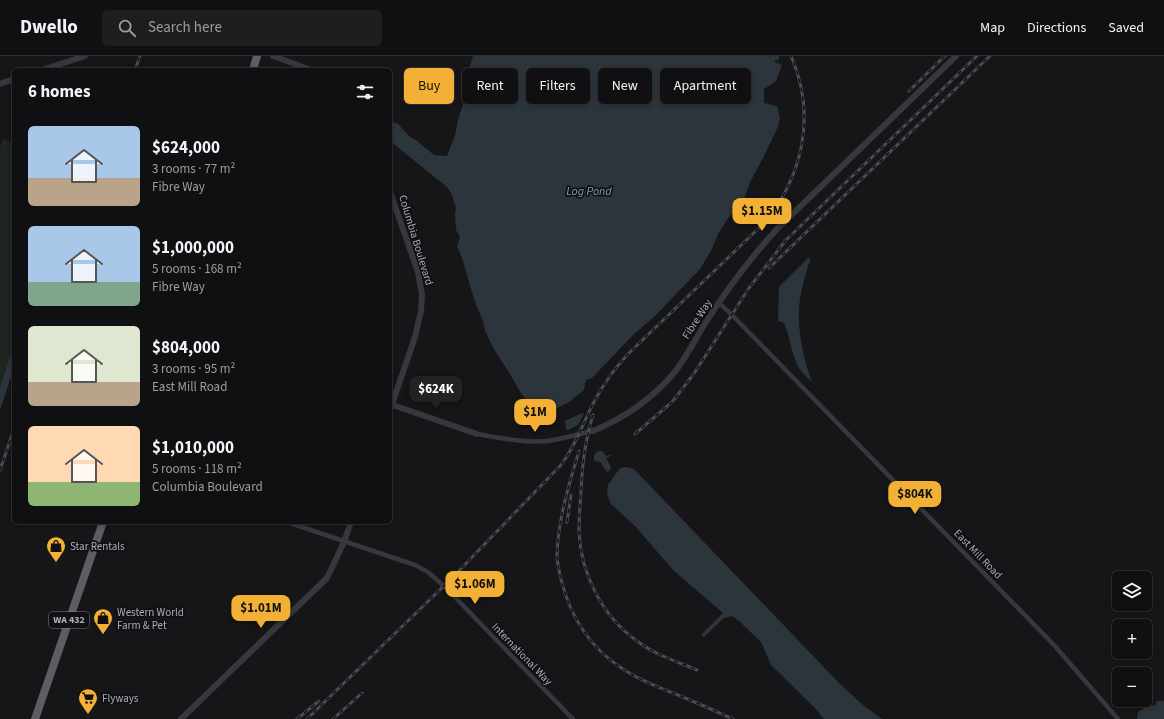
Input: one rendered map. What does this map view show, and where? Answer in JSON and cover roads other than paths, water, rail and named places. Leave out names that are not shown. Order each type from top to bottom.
[{"type":"highway","points":[[254,68],[257,56]]},
{"type":"highway","name":"WA 432","points":[[35,719],[102,524]]},
{"type":"street","points":[[48,68],[85,56]]},
{"type":"street","points":[[273,56],[306,68]]},
{"type":"street","name":"Fibre Way","points":[[392,406],[477,434],[506,440],[531,442],[549,441],[593,431],[633,410],[655,393],[674,372],[719,303],[759,249],[778,228],[956,56]]},
{"type":"street","points":[[0,84],[12,80]]},
{"type":"street","name":"Columbia Boulevard","points":[[392,198],[418,272],[422,295],[421,311],[416,337],[392,403]]},
{"type":"street","name":"East Mill Road","points":[[719,303],[732,314],[1054,646],[1118,719]]},
{"type":"street","name":"International Way","points":[[293,524],[415,565],[428,572],[446,588],[573,719]]},
{"type":"street","points":[[181,719],[327,578],[344,542],[350,524]]},
{"type":"water","name":"Log Pond","points":[[473,56],[779,56],[779,60],[775,60],[775,62],[782,65],[776,81],[764,89],[764,103],[777,106],[780,118],[777,129],[750,182],[743,202],[729,217],[718,234],[711,251],[700,269],[592,378],[586,380],[584,390],[569,402],[553,410],[535,409],[526,400],[495,351],[485,331],[484,324],[474,299],[457,246],[460,237],[456,230],[456,208],[452,195],[447,187],[392,143],[392,122],[398,124],[410,137],[434,155],[447,156],[455,135],[463,104],[518,104],[518,68],[469,68]]},
{"type":"water","points":[[809,257],[810,260],[800,299],[799,320],[803,352],[812,382],[799,368],[794,357],[784,323],[778,321],[779,287]]},
{"type":"water","points":[[12,350],[12,374],[0,410],[0,387]]},
{"type":"water","points":[[582,413],[584,414],[578,425],[568,430],[566,429],[565,421]]},
{"type":"water","points":[[598,451],[602,451],[606,456],[614,454],[606,458],[611,467],[607,472],[600,462],[594,460],[594,455]]},
{"type":"water","points":[[626,467],[634,469],[840,684],[863,705],[882,719],[824,719],[816,709],[771,665],[761,642],[732,616],[724,618],[704,637],[701,635],[723,613],[673,570],[635,526],[611,504],[607,494],[608,485],[620,468]]},
{"type":"water","points":[[1157,701],[1164,701],[1164,719],[1137,719],[1138,712],[1146,707],[1156,705]]},
{"type":"railway","points":[[136,68],[140,56]]},
{"type":"railway","points":[[307,719],[452,578],[560,466],[575,442],[598,394],[628,354],[761,226],[775,208],[787,188],[796,167],[802,146],[804,123],[803,101],[799,78],[791,56]]},
{"type":"railway","points":[[909,91],[945,56]]},
{"type":"railway","points":[[635,434],[672,402],[683,388],[695,372],[749,288],[786,240],[977,56]]},
{"type":"railway","points":[[769,268],[990,56]]},
{"type":"railway","points":[[593,415],[583,463],[579,527],[581,548],[589,578],[604,607],[625,631],[651,650],[697,670]]},
{"type":"railway","points":[[0,470],[12,435]]},
{"type":"railway","points":[[579,451],[559,528],[557,555],[557,561],[565,593],[576,618],[591,641],[611,661],[636,677],[733,719]]},
{"type":"railway","points":[[567,522],[571,495]]},
{"type":"railway","points":[[333,719],[362,693]]},
{"type":"railway","points":[[297,719],[319,701]]},
{"type":"place","name":"Star Rentals","points":[[56,563]]},
{"type":"place","name":"Western World Farm & Pet","points":[[103,635]]},
{"type":"place","name":"Flyways","points":[[88,715]]}]
